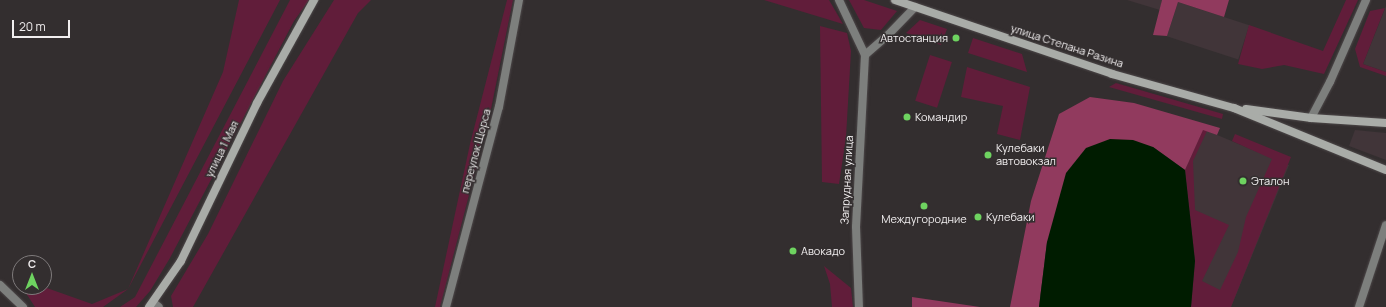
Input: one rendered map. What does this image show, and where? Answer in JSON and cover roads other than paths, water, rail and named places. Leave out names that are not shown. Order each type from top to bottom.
[{"type":"main road","name":"улица 1 Мая","points":[[154,306],[181,261],[257,103],[314,0]]},
{"type":"main road","name":"улица Степана Разина","points":[[895,0],[1112,74],[1234,108],[1386,170]]},
{"type":"main road","name":"улица Степана Разина","points":[[1234,108],[1311,118],[1386,123]]},
{"type":"street","name":"переулок Щорса","points":[[446,307],[499,107],[519,0]]},
{"type":"street","name":"Запрудная улица","points":[[839,0],[865,55],[856,227],[859,307]]},
{"type":"street","points":[[1311,118],[1330,82],[1366,0]]},
{"type":"street","points":[[865,55],[888,35],[915,7]]},
{"type":"street","points":[[1360,307],[1386,225]]},
{"type":"street","points":[[0,285],[23,307]]},
{"type":"place","name":"Автостанция","points":[[956,38]]},
{"type":"place","name":"Командир","points":[[907,117]]},
{"type":"place","name":"Кулебаки автовокзал","points":[[988,155]]},
{"type":"place","name":"Эталон","points":[[1243,181]]},
{"type":"place","name":"Междугородние","points":[[924,206]]},
{"type":"place","name":"Кулебаки","points":[[978,217]]},
{"type":"place","name":"Авокадо","points":[[793,251]]}]
